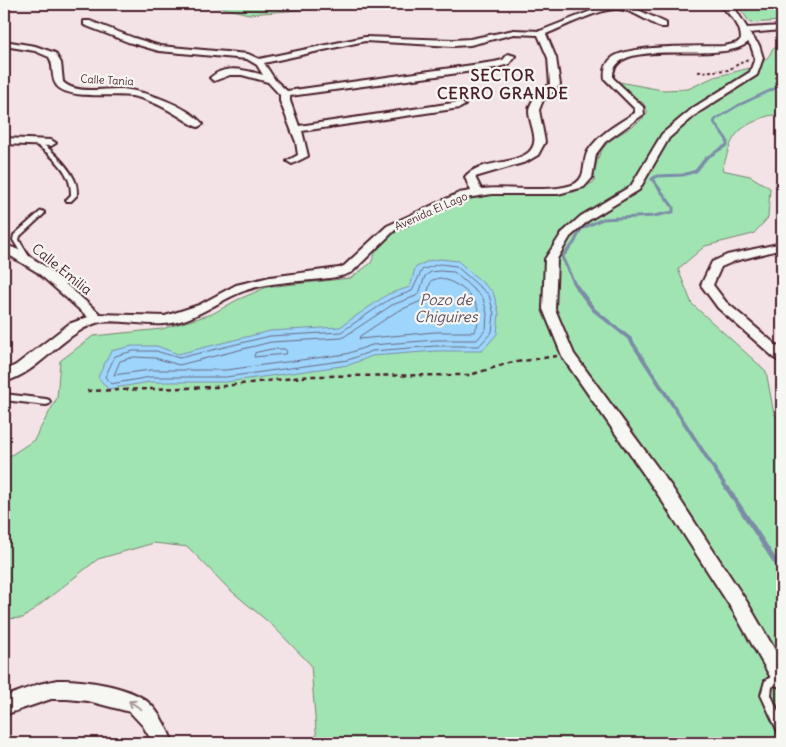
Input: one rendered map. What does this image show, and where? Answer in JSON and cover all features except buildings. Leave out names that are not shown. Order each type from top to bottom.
[{"type":"street","points":[[723,4],[733,12],[758,52],[759,58],[754,74],[696,110],[664,136],[635,188],[586,218],[566,235],[550,259],[549,309],[568,355],[588,388],[676,508],[741,608],[782,679]]},
{"type":"street","points":[[260,61],[365,39],[453,43],[470,42],[514,32],[542,33],[599,11],[616,7],[632,10],[663,25]]},
{"type":"street","points":[[87,23],[131,40],[159,48],[248,57],[260,61],[264,65],[270,80],[285,94],[285,101],[301,142],[303,156],[292,161]]},
{"type":"street","points":[[745,33],[782,28]]},
{"type":"street","points":[[477,192],[470,177],[474,173],[522,160],[534,153],[540,142],[534,110],[539,99],[555,85],[556,77],[553,58],[542,33]]},
{"type":"street","name":"Avenida El Lago","points":[[4,377],[21,368],[74,327],[98,318],[165,320],[203,308],[240,288],[270,280],[341,272],[348,269],[391,228],[454,199],[477,192],[558,191],[580,185],[587,178],[591,154],[601,140],[639,114],[640,109],[634,102],[609,79],[609,66],[613,60],[621,55],[634,52],[725,49],[740,46],[745,40],[745,33]]},
{"type":"street","name":"Calle Tania","points":[[4,44],[51,54],[55,58],[58,83],[63,88],[82,92],[120,91],[149,96],[162,100],[198,124]]},
{"type":"street","points":[[285,94],[495,66],[506,62],[511,56]]},
{"type":"street","points":[[214,78],[227,72],[235,71],[270,80]]},
{"type":"street","points":[[296,129],[460,105]]},
{"type":"street","points":[[4,141],[51,143]]},
{"type":"street","points":[[782,246],[731,258],[716,265],[710,274],[707,285],[722,305],[782,357]]},
{"type":"street","name":"Calle Emilia","points":[[4,248],[28,260],[69,292],[98,318]]},
{"type":"street","points":[[4,706],[50,690],[75,688],[112,696],[134,702],[151,718],[163,743]]},
{"type":"lane","points":[[38,143],[62,165],[70,179],[75,191],[74,196],[69,200]]},
{"type":"lane","points":[[28,260],[16,240],[17,235],[42,213]]},
{"type":"lane","points":[[4,397],[46,402]]},
{"type":"lane","points":[[782,679],[775,679],[768,684],[766,695],[782,731]]},
{"type":"path","points":[[698,72],[728,70],[758,52]]},
{"type":"path","points":[[87,391],[215,387],[311,376],[470,375],[509,363],[568,355]]},
{"type":"green space","points":[[205,4],[334,4],[313,9],[249,14]]},
{"type":"green space","points":[[737,4],[782,4],[782,21],[750,23]]},
{"type":"green space","points":[[773,48],[782,48],[782,116],[766,117],[747,125],[741,130],[730,146],[722,170],[750,176],[770,188],[768,218],[753,234],[705,246],[678,269],[692,304],[766,371],[774,414],[782,422],[782,743],[317,743],[311,665],[272,625],[229,589],[188,547],[154,543],[98,559],[23,618],[4,619],[4,460],[34,440],[57,398],[60,361],[93,336],[162,329],[212,314],[237,300],[267,287],[351,278],[371,263],[376,251],[390,236],[414,220],[443,211],[465,200],[494,195],[574,192],[594,182],[596,166],[605,146],[648,113],[644,104],[620,86],[619,82],[662,90],[688,89],[714,77],[758,66],[769,56]]},
{"type":"water","name":"Pozo de Chiguires","points":[[440,259],[458,261],[493,292],[499,313],[497,334],[482,351],[436,351],[372,356],[349,365],[226,382],[150,382],[108,389],[98,377],[111,351],[132,346],[157,346],[178,354],[270,331],[340,327],[388,294],[410,287],[415,268],[428,261]]},
{"type":"waterway","points":[[717,127],[714,122],[716,119],[739,105],[780,86],[782,81]]},
{"type":"waterway","points":[[576,287],[562,257],[574,243],[581,229],[603,219],[654,216],[673,212],[673,207],[652,179],[657,176],[683,175],[696,171],[706,158],[727,145],[727,140],[717,126]]},
{"type":"waterway","points":[[576,286],[594,310],[630,339],[728,490]]},
{"type":"waterway","points":[[728,489],[782,572]]},
{"type":"district","name":"SECTOR CERRO GRANDE","points":[[503,84]]}]
